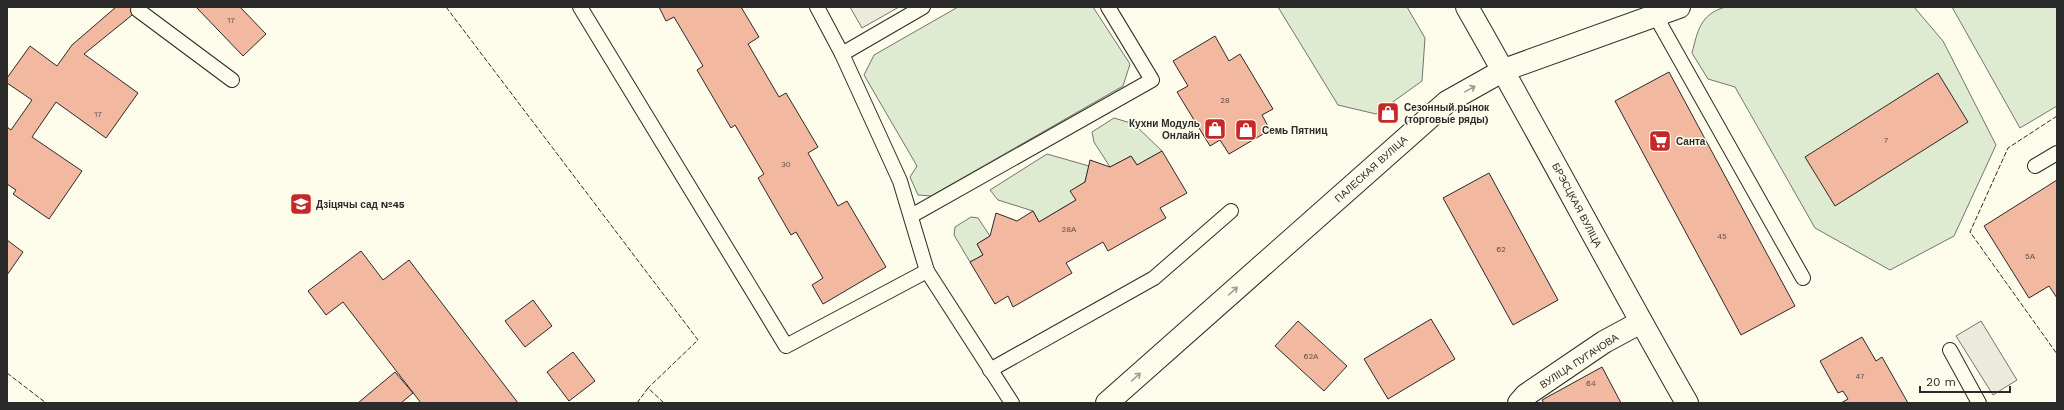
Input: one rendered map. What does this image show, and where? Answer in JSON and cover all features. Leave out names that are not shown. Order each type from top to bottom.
[{"type":"street","name":"БРЭСЦКАЯ ВУЛІЦА","points":[[1467,7],[1504,70],[1641,322],[1687,403]]},
{"type":"street","name":"ПАЛЕСКАЯ ВУЛІЦА","points":[[1107,403],[1447,102],[1504,70],[1654,11],[1679,7]]},
{"type":"street","name":"ВУЛІЦА ПУГАЧОВА","points":[[1520,403],[1526,395],[1604,342],[1641,322]]},
{"type":"lane","points":[[580,7],[786,346],[927,271]]},
{"type":"lane","points":[[817,7],[842,54],[900,181],[927,271],[1012,403]]},
{"type":"lane","points":[[842,54],[923,7]]},
{"type":"lane","points":[[911,216],[1152,80],[1108,7]]},
{"type":"lane","points":[[138,10],[232,80]]},
{"type":"lane","points":[[1654,11],[1803,278]]},
{"type":"lane","points":[[2035,166],[2057,153]]},
{"type":"lane","points":[[990,370],[1154,278],[1231,212]]},
{"type":"lane","points":[[1950,350],[1979,403]]},
{"type":"green space","points":[[958,7],[1093,7],[1130,64],[1123,86],[931,196],[918,195],[910,177],[917,166],[864,75],[874,55]]},
{"type":"green space","points":[[1278,7],[1407,7],[1425,38],[1422,81],[1376,114],[1338,105]]},
{"type":"green space","points":[[1725,7],[1914,7],[1943,41],[1996,145],[1954,236],[1890,270],[1815,228],[1735,87],[1708,79],[1692,53],[1701,24],[1710,14]]},
{"type":"green space","points":[[1952,7],[2057,7],[2057,106],[2020,128]]},
{"type":"green space","points":[[1114,118],[1134,124],[1162,151],[1137,165],[1131,156],[1110,167],[1094,142],[1092,132]]},
{"type":"green space","points":[[1047,154],[1089,166],[1085,182],[1071,191],[1076,200],[1039,222],[1033,211],[998,200],[990,190]]},
{"type":"green space","points":[[971,217],[978,218],[990,236],[977,244],[983,255],[970,262],[954,235],[955,227]]},
{"type":"shaded area","points":[[850,7],[899,7],[862,28]]},
{"type":"shaded area","points":[[1981,321],[2017,380],[1993,395],[1956,336]]},
{"type":"building","points":[[116,7],[142,7],[84,54],[138,93],[106,138],[56,102],[32,137],[82,171],[49,219],[13,194],[16,190],[7,184],[7,127],[11,130],[32,100],[7,83],[7,78],[30,46],[57,66],[72,45]]},
{"type":"building","points":[[196,7],[240,7],[266,34],[243,56]]},
{"type":"building","points":[[659,7],[741,7],[759,37],[748,44],[779,97],[786,93],[818,147],[808,153],[838,206],[847,201],[886,267],[823,304],[812,285],[823,278],[796,232],[791,235],[758,178],[764,174],[735,125],[731,128],[697,70],[703,66],[674,17],[666,21]]},
{"type":"building","points":[[1215,36],[1229,61],[1240,54],[1273,109],[1262,115],[1270,130],[1229,154],[1220,140],[1210,146],[1177,92],[1188,86],[1173,61]]},
{"type":"building","points":[[1669,72],[1795,306],[1741,335],[1615,101]]},
{"type":"building","points":[[1938,73],[1968,122],[1835,206],[1805,157]]},
{"type":"building","points":[[1162,151],[1187,193],[1160,208],[1166,218],[1108,251],[1103,242],[1066,263],[1072,273],[1013,307],[1008,296],[995,304],[970,262],[983,255],[977,244],[990,236],[996,213],[1017,221],[1033,211],[1039,222],[1076,200],[1070,191],[1085,182],[1090,160],[1110,167],[1131,156],[1137,165]]},
{"type":"building","points":[[1489,173],[1558,300],[1513,325],[1443,198]]},
{"type":"building","points":[[2057,180],[2057,298],[2049,286],[2029,298],[1984,226]]},
{"type":"building","points":[[7,240],[23,252],[7,275]]},
{"type":"building","points":[[361,251],[383,280],[409,260],[518,403],[421,403],[343,302],[326,315],[308,291]]},
{"type":"building","points":[[533,300],[552,326],[525,347],[505,321]]},
{"type":"building","points":[[1431,319],[1455,359],[1388,399],[1364,359]]},
{"type":"building","points":[[1298,321],[1347,366],[1324,391],[1275,346]]},
{"type":"building","points":[[1862,337],[1876,361],[1882,357],[1908,403],[1841,403],[1848,399],[1843,391],[1838,393],[1820,361]]},
{"type":"building","points":[[573,352],[595,381],[569,401],[547,372]]},
{"type":"building","points":[[1602,367],[1621,403],[1544,403],[1542,400]]},
{"type":"building","points":[[395,372],[413,393],[401,403],[358,403]]},
{"type":"fence","points":[[446,7],[698,340],[648,388]]},
{"type":"fence","points":[[2057,116],[2008,148],[1970,232],[2057,354]]},
{"type":"fence","points":[[7,373],[46,403]]},
{"type":"fence","points":[[637,403],[648,388],[664,403]]},
{"type":"place","name":"Сезонный рынок (торговые ряды)","points":[[1388,113]]},
{"type":"place","name":"Кухни Модуль Онлайн","points":[[1215,129]]},
{"type":"place","name":"Семь Пятниц","points":[[1246,130]]},
{"type":"place","name":"Санта","points":[[1660,141]]},
{"type":"place","name":"Дзіцячы сад №45","points":[[301,204]]}]
